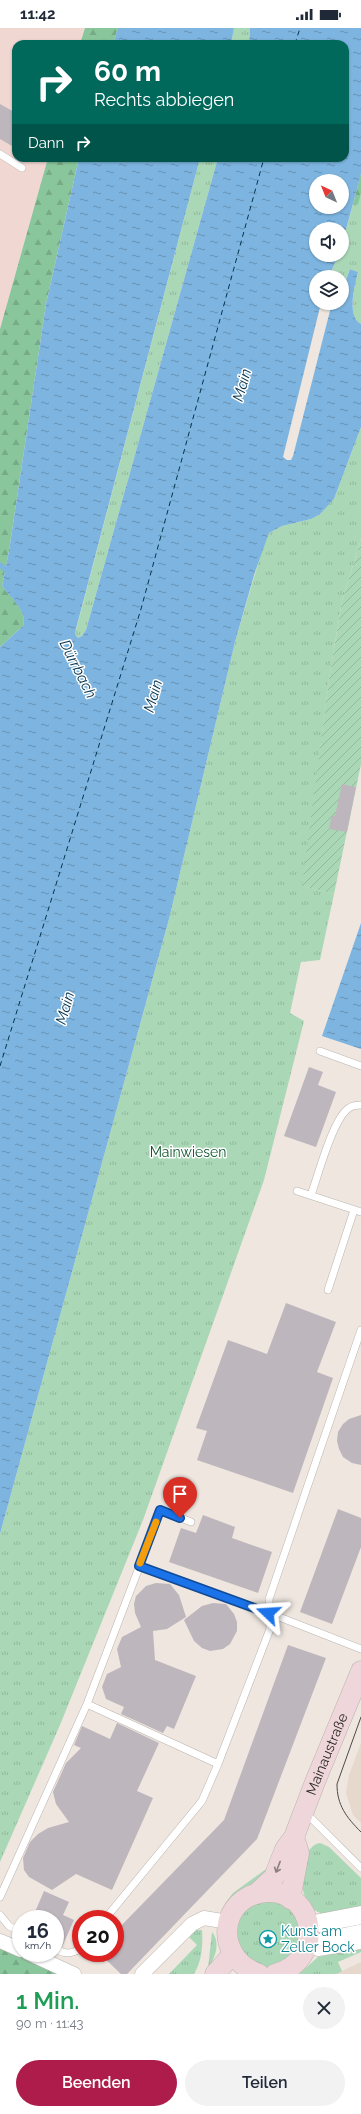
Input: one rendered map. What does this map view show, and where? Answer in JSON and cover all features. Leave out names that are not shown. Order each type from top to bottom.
[{"type":"main road","name":"Mainaustraße","points":[[219,1921],[256,1894],[274,1877],[285,1849],[294,1837],[356,1696],[361,1671]]},
{"type":"main road","points":[[290,1899],[299,1853],[294,1837]]},
{"type":"main road","points":[[256,1894],[268,1892],[280,1894],[290,1899],[303,1911],[309,1937],[303,1955],[295,1965],[284,1972],[276,1974]]},
{"type":"main road","points":[[219,1921],[227,1933],[228,1944],[232,1955],[249,1972]]},
{"type":"main road","points":[[215,1974],[232,1955]]},
{"type":"street","points":[[361,1916],[309,1937],[318,1947],[361,1940]]},
{"type":"street","points":[[142,1974],[192,1924],[204,1918],[219,1921]]},
{"type":"street","points":[[0,1941],[12,1946]]},
{"type":"street","points":[[48,1962],[74,1974]]},
{"type":"lane","points":[[0,154],[12,162]]},
{"type":"lane","points":[[13,162],[22,168]]},
{"type":"lane","points":[[320,1052],[361,1066]]},
{"type":"lane","points":[[312,1195],[332,1134],[341,1116],[349,1108],[361,1105]]},
{"type":"lane","points":[[297,1191],[358,1211],[328,1290]]},
{"type":"lane","points":[[112,1910],[202,1801],[218,1764],[270,1629],[268,1613],[269,1599],[361,1330]]},
{"type":"lane","points":[[0,1897],[87,1704],[160,1510],[190,1522]]},
{"type":"lane","points":[[139,1566],[361,1649]]},
{"type":"lane","points":[[87,1704],[218,1764]]},
{"type":"lane","points":[[304,1812],[361,1868]]},
{"type":"lane","points":[[0,1915],[12,1928]]},
{"type":"lane","points":[[309,1937],[323,1936],[361,1928]]},
{"type":"shaded area","points":[[0,28],[85,28],[81,40],[12,40],[12,162],[47,162],[0,329]]},
{"type":"shaded area","points":[[361,1743],[361,1823],[353,1815],[346,1793],[349,1775]]},
{"type":"shaded area","points":[[361,1962],[361,1974],[336,1974],[342,1971]]},
{"type":"green space","points":[[85,28],[118,28],[114,40],[81,40]]},
{"type":"green space","points":[[234,28],[250,28],[249,40],[232,40]]},
{"type":"green space","points":[[47,162],[78,162],[46,304],[9,551],[2,586],[21,610],[24,620],[23,626],[0,647],[0,329]]},
{"type":"green space","points":[[199,162],[217,162],[86,630],[82,636],[78,638],[75,634]]},
{"type":"green space","points":[[361,174],[361,324],[356,320],[353,308],[354,292],[358,272],[350,269],[349,272],[349,270],[332,270],[335,262],[349,262],[348,222]]},
{"type":"green space","points":[[361,174],[361,193],[358,204],[355,206],[353,204]]},
{"type":"green space","name":"Mainwiesen","points":[[361,427],[361,539],[342,601],[329,679],[303,886],[334,894],[320,960],[301,962],[290,1013],[304,1021],[264,1180],[143,1520],[60,1725],[0,1862],[0,1534],[169,919],[235,642],[262,550],[269,533],[282,526],[311,519],[334,499]]},
{"type":"green space","points":[[361,539],[361,764],[334,894],[302,886],[329,679],[342,601]]},
{"type":"green space","points":[[320,1843],[329,1847],[361,1878],[361,1910],[325,1914],[312,1908],[306,1899],[303,1888],[303,1864],[307,1854],[313,1847]]},
{"type":"green space","points":[[273,1864],[269,1873],[226,1902],[233,1893]]},
{"type":"green space","points":[[266,1900],[272,1901],[291,1910],[299,1920],[301,1934],[299,1943],[292,1957],[262,1968],[251,1962],[236,1948],[236,1930],[239,1916],[243,1911],[256,1903]]},
{"type":"green space","points":[[196,1930],[202,1930],[202,1941],[200,1958],[194,1974],[169,1974],[197,1945],[188,1936]]},
{"type":"green space","points":[[212,1932],[215,1936],[217,1946],[215,1955],[208,1969]]},
{"type":"green space","points":[[0,1947],[12,1952],[12,1962],[33,1962],[60,1974],[0,1974]]},
{"type":"green space","points":[[361,1948],[361,1952],[338,1962],[342,1971],[336,1974],[299,1974],[318,1957]]},
{"type":"water","points":[[118,28],[234,28],[232,40],[114,40]]},
{"type":"water","name":"Main","points":[[250,28],[361,28],[361,174],[348,222],[309,222],[309,262],[335,262],[332,270],[309,270],[309,310],[319,310],[283,457],[287,460],[291,460],[293,456],[330,310],[349,310],[350,269],[358,272],[353,307],[356,320],[361,324],[361,427],[334,499],[320,514],[311,519],[282,526],[269,533],[255,572],[235,642],[169,919],[0,1534],[0,647],[23,626],[24,621],[21,610],[2,586],[9,551],[46,304],[78,162],[199,162],[76,629],[75,634],[78,638],[82,636],[86,630],[217,162],[349,162],[349,40],[249,40]]},
{"type":"water","points":[[361,923],[361,1049],[322,1036]]},
{"type":"building","points":[[0,104],[12,111],[12,146],[0,139]]},
{"type":"building","points":[[342,784],[356,787],[347,832],[329,829],[332,815],[335,816]]},
{"type":"building","points":[[309,1067],[323,1072],[318,1085],[336,1092],[316,1147],[284,1136]]},
{"type":"building","points":[[286,1303],[336,1322],[317,1372],[333,1378],[293,1493],[197,1460],[207,1431],[196,1428],[228,1340],[267,1354]]},
{"type":"building","points":[[361,1415],[361,1465],[352,1463],[343,1457],[337,1441],[338,1432],[343,1424],[349,1419]]},
{"type":"building","points":[[338,1509],[361,1518],[361,1547],[332,1624],[300,1612]]},
{"type":"building","points":[[203,1515],[235,1527],[232,1538],[272,1552],[258,1593],[169,1562],[181,1528],[196,1533]]},
{"type":"building","points":[[156,1583],[170,1584],[179,1595],[186,1617],[167,1629],[153,1631],[155,1660],[196,1676],[174,1729],[167,1726],[163,1733],[121,1714],[124,1707],[106,1699],[102,1687],[107,1674],[121,1667],[117,1649],[122,1637],[141,1627],[135,1613],[134,1604],[136,1596],[146,1586]]},
{"type":"building","points":[[213,1603],[226,1604],[234,1614],[237,1622],[237,1631],[230,1644],[223,1649],[210,1651],[202,1648],[194,1641],[184,1620],[202,1606]]},
{"type":"building","points":[[288,1645],[326,1658],[257,1839],[127,1974],[121,1974],[108,1962],[124,1962],[124,1923],[224,1820]]},
{"type":"building","points":[[117,1723],[159,1743],[137,1791],[153,1798],[112,1890],[76,1874],[52,1890],[29,1877],[24,1870],[23,1858],[30,1842],[38,1834],[48,1828],[69,1822],[56,1804],[53,1792],[66,1763],[81,1748],[74,1745],[82,1726],[110,1739]]},
{"type":"building","points":[[44,1891],[69,1902],[64,1913],[64,1910],[36,1910]]},
{"type":"building","points":[[64,1915],[72,1919],[72,1924],[64,1942]]},
{"type":"waterway","name":"Dürrbach","points":[[0,565],[10,573]]},
{"type":"ferry route","points":[[296,40],[300,28]]},
{"type":"ferry route","points":[[0,1066],[141,609],[263,162]]},
{"type":"tram line","points":[[361,1717],[337,1784],[337,1791],[343,1810],[361,1832]]},
{"type":"slow traffic","points":[[140,1563],[156,1522]]},
{"type":"place","name":"Kunst am Zeller Bock","points":[[268,1939]]},
{"type":"route","points":[[180,1518],[160,1510],[139,1566],[268,1613]]}]
